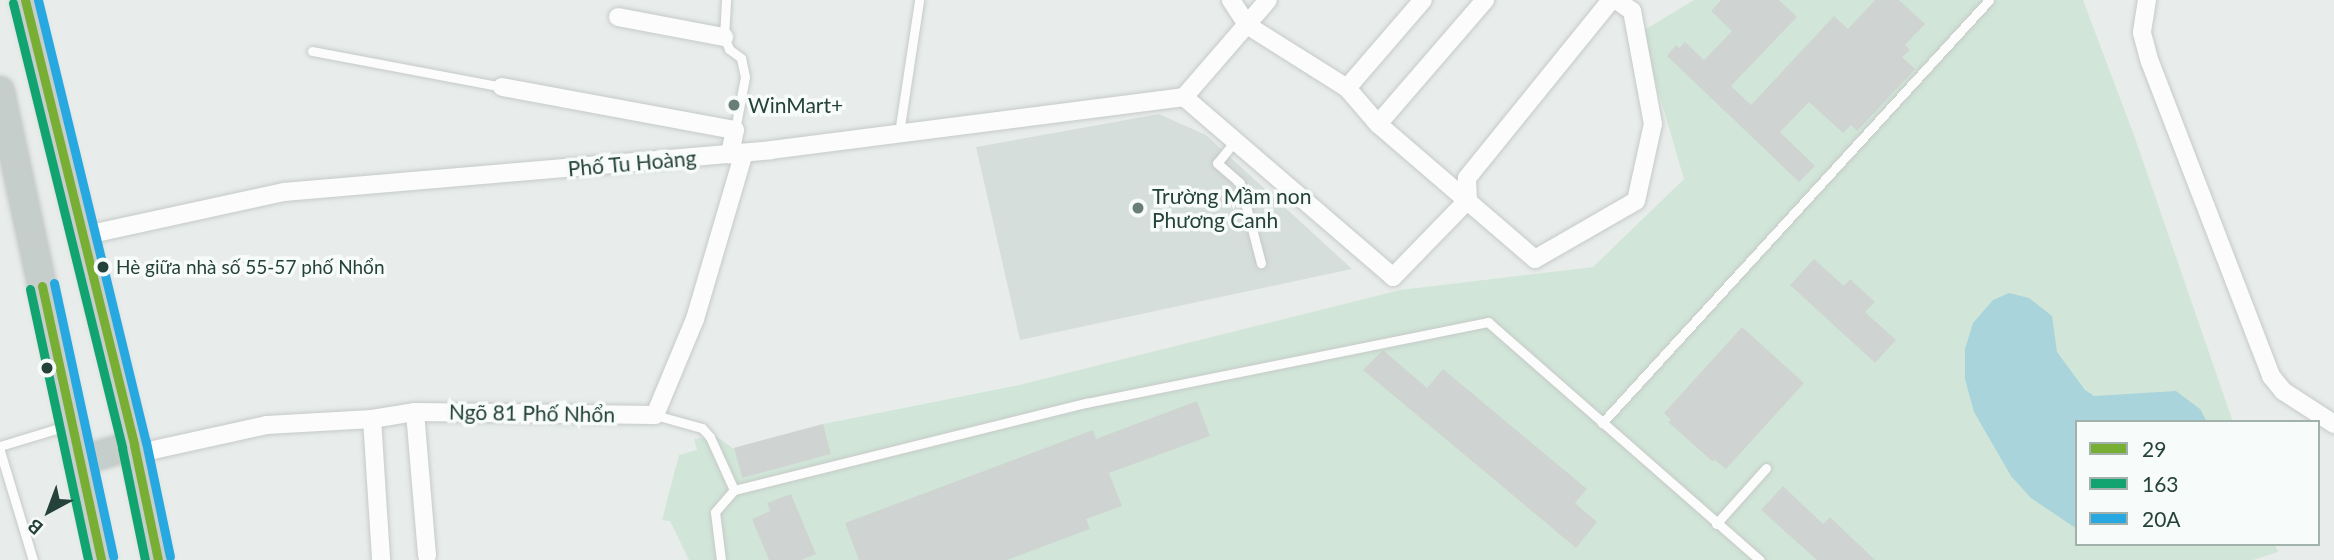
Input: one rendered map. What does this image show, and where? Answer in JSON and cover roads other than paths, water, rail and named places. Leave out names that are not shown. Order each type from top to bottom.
[{"type":"highway","points":[[25,0],[134,449],[158,560]]},
{"type":"highway","points":[[0,91],[101,560]]},
{"type":"highway","points":[[79,461],[134,449]]},
{"type":"street","points":[[1231,0],[1247,25],[1348,88],[1378,124],[1468,200],[1535,259],[1636,201],[1653,124],[1637,6],[1614,0],[1467,178],[1468,200],[1393,277],[1184,97],[1247,25],[1268,0]]},
{"type":"street","points":[[1348,88],[1423,0]]},
{"type":"street","points":[[1378,124],[1485,0]]},
{"type":"street","points":[[2147,0],[2142,33],[2150,62],[2271,376],[2283,391],[2334,424]]},
{"type":"street","points":[[618,17],[724,37]]},
{"type":"street","points":[[502,87],[735,130],[737,153],[695,319],[655,415]]},
{"type":"street","name":"Phố Tu Hoàng","points":[[82,236],[284,192],[737,153],[1184,97]]},
{"type":"street","points":[[415,412],[427,555]]},
{"type":"street","name":"Ngõ 81 Phố Nhổn","points":[[134,449],[267,425],[333,419],[372,419],[415,412],[655,415]]},
{"type":"street","points":[[372,419],[381,560]]},
{"type":"lane","points":[[726,0],[724,37],[729,49],[741,58],[745,76],[735,130]]},
{"type":"lane","points":[[899,134],[919,0]]},
{"type":"lane","points":[[1602,423],[1989,0]]},
{"type":"lane","points":[[312,51],[502,87]]},
{"type":"lane","points":[[1235,141],[1217,163],[1240,183],[1261,263]]},
{"type":"lane","points":[[721,560],[715,512],[734,489],[1086,403],[1488,322],[1760,560]]},
{"type":"lane","points":[[655,415],[702,428],[710,437],[734,489]]},
{"type":"lane","points":[[33,560],[0,448],[71,424]]},
{"type":"lane","points":[[1716,524],[1766,468]]},
{"type":"water","points":[[2009,293],[2029,298],[2052,316],[2057,352],[2085,390],[2094,396],[2176,391],[2200,409],[2206,420],[2075,420],[2075,528],[2031,498],[2011,476],[1974,412],[1965,379],[1965,349],[1973,323],[1993,300]]},
{"type":"place","name":"WinMart+","points":[[734,105]]},
{"type":"place","name":"Trường Mầm non Phương Canh","points":[[1138,208]]},
{"type":"place","name":"Hè giữa nhà số 55-57 phố Nhổn","points":[[103,267]]}]
